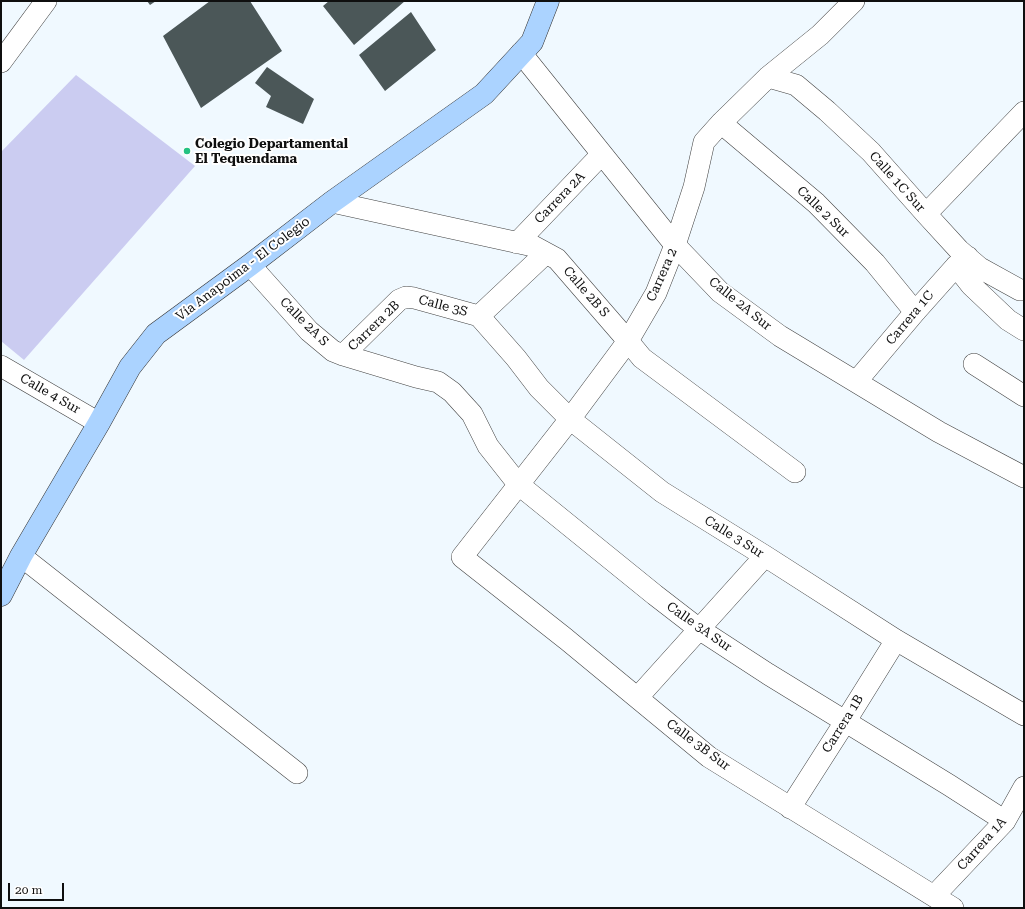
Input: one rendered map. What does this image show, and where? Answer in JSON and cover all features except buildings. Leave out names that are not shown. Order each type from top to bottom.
[{"type":"main road","name":"Vía Anapoima - El Colegio","points":[[1,595],[21,556],[130,367],[156,334],[250,266],[332,202],[484,94],[532,42],[548,1]]},
{"type":"street","points":[[1,62],[46,1]]},
{"type":"street","name":"Carrera 2","points":[[462,557],[570,419],[628,341],[656,293],[675,245],[694,187],[704,142],[721,123],[768,77],[820,34],[854,1]]},
{"type":"street","name":"Calle 2A Sur","points":[[521,53],[675,245],[720,292],[780,336],[939,432],[1024,477]]},
{"type":"street","name":"Calle 1C Sur","points":[[768,77],[796,85],[827,111],[871,152],[926,214],[962,262],[980,268],[1020,290],[1024,290]]},
{"type":"street","points":[[926,214],[1024,112]]},
{"type":"street","name":"Calle 2 Sur","points":[[721,123],[816,203],[875,263],[915,312]]},
{"type":"street","name":"Carrera 2A","points":[[517,243],[602,154]]},
{"type":"street","name":"Calle 2B S","points":[[332,202],[533,246],[557,259],[642,358],[795,472]]},
{"type":"street","points":[[480,316],[546,253]]},
{"type":"street","points":[[962,262],[971,285],[1008,320],[1024,330]]},
{"type":"street","name":"Carrera 1C","points":[[856,382],[915,312],[962,262]]},
{"type":"street","name":"Calle 2A S","points":[[250,266],[309,331],[333,351],[343,356],[438,382]]},
{"type":"street","name":"Calle 3S","points":[[406,297],[480,316]]},
{"type":"street","name":"Carrera 2B","points":[[343,356],[399,300],[406,297]]},
{"type":"street","name":"Calle 3 Sur","points":[[480,316],[516,358],[539,388],[570,419],[662,492],[896,640],[1024,715]]},
{"type":"street","points":[[974,364],[1024,396]]},
{"type":"street","name":"Calle 4 Sur","points":[[1,366],[99,423]]},
{"type":"street","name":"Calle 3A Sur","points":[[438,382],[452,392],[472,414],[488,446],[518,484],[655,595],[700,629],[768,674],[1005,821]]},
{"type":"street","points":[[21,556],[297,773]]},
{"type":"street","points":[[638,697],[765,556]]},
{"type":"street","name":"Calle 3B Sur","points":[[462,557],[638,697],[709,757],[953,908]]},
{"type":"street","name":"Carrera 1B","points":[[790,808],[896,640]]},
{"type":"street","name":"Carrera 1A","points":[[934,896],[1005,821],[1024,787]]},
{"type":"shaded area","points":[[76,75],[195,166],[24,360],[1,341],[1,152]]},
{"type":"place","name":"Colegio Departamental El Tequendama","points":[[187,151]]}]
